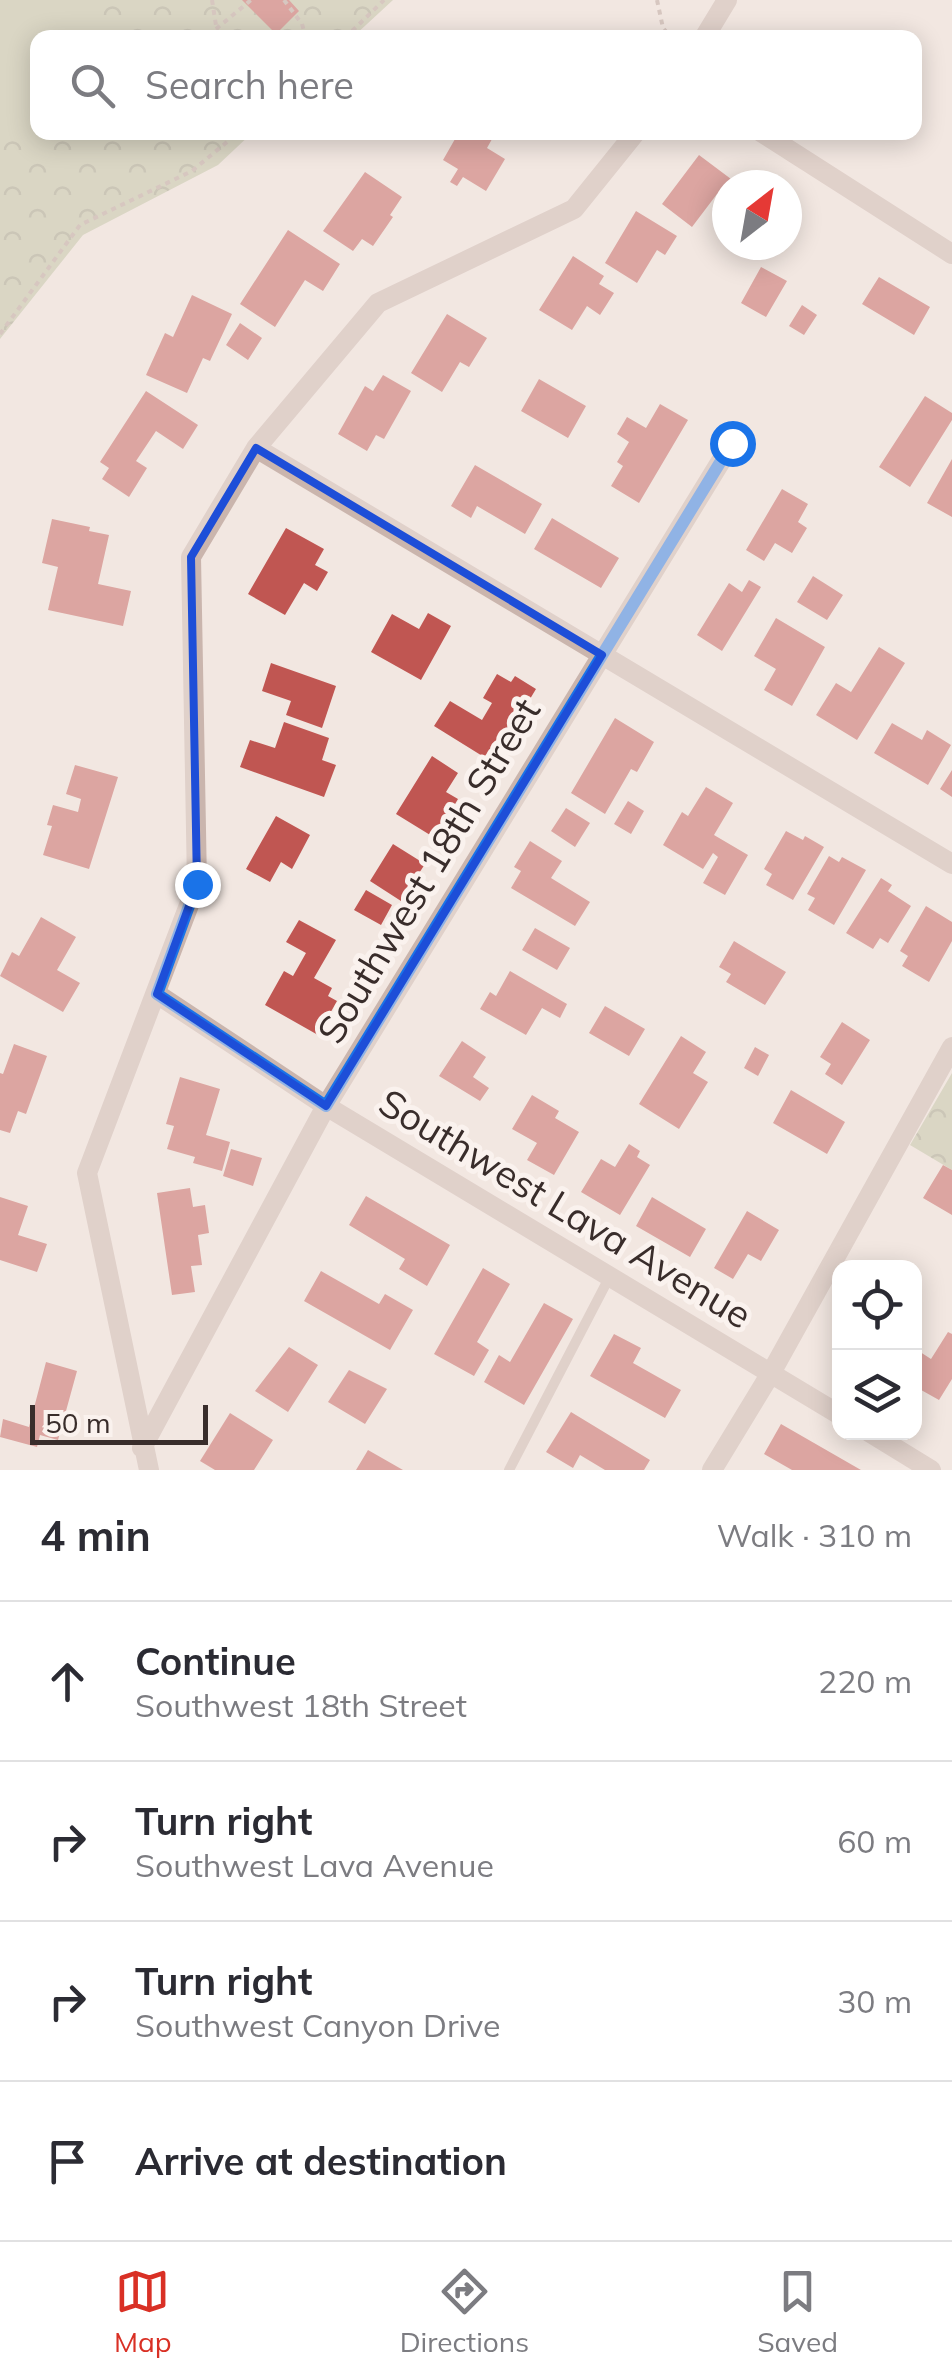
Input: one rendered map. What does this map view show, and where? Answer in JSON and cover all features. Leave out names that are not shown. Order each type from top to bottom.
[{"type":"street","points":[[709,30],[727,0]]},
{"type":"street","points":[[149,1470],[88,1173],[197,884],[191,556],[256,448],[378,303],[574,209],[630,140]]},
{"type":"street","points":[[773,140],[952,254]]},
{"type":"street","name":"Southwest 18th Street","points":[[142,1448],[326,1106],[732,443]]},
{"type":"street","points":[[256,448],[952,864]]},
{"type":"street","name":"Southwest Lava Avenue","points":[[157,994],[326,1106],[832,1409]]},
{"type":"street","points":[[712,1470],[952,1047]]},
{"type":"street","points":[[882,1440],[931,1470]]},
{"type":"lane","points":[[509,1470],[610,1276]]},
{"type":"path","points":[[212,0],[216,29]]},
{"type":"path","points":[[216,29],[250,0]]},
{"type":"path","points":[[284,0],[304,30]]},
{"type":"path","points":[[352,30],[384,0]]},
{"type":"path","points":[[657,0],[665,30]]},
{"type":"path","points":[[0,334],[80,225],[192,171],[229,140]]},
{"type":"highlighted area","points":[[256,448],[602,655],[326,1106],[157,994],[197,884],[191,557]]},
{"type":"green space","points":[[0,0],[393,0],[361,30],[30,30],[30,140],[245,140],[218,165],[83,235],[0,339]]},
{"type":"green space","points":[[0,0],[109,0],[92,30],[30,30],[30,140],[0,119]]},
{"type":"green space","points":[[952,1073],[952,1170],[910,1145]]},
{"type":"building","points":[[242,0],[289,0],[299,11],[280,30],[272,30]]},
{"type":"building","points":[[454,140],[492,140],[487,148],[505,159],[486,191],[463,177],[457,186],[450,182],[458,169],[443,160]]},
{"type":"building","points":[[699,155],[719,170],[712,170],[712,201],[692,227],[662,204]]},
{"type":"building","points":[[365,172],[402,197],[373,246],[362,239],[353,251],[323,231]]},
{"type":"building","points":[[636,211],[677,236],[665,255],[657,250],[637,283],[605,263]]},
{"type":"building","points":[[288,230],[340,264],[323,291],[305,280],[275,327],[240,304]]},
{"type":"building","points":[[573,256],[604,276],[599,284],[614,293],[600,315],[587,306],[572,330],[539,310]]},
{"type":"building","points":[[761,267],[787,281],[766,317],[741,303]]},
{"type":"building","points":[[879,277],[930,307],[914,335],[862,304]]},
{"type":"building","points":[[192,295],[232,314],[210,361],[203,358],[187,393],[146,375],[165,333],[173,337]]},
{"type":"building","points":[[802,305],[817,315],[804,335],[789,326]]},
{"type":"building","points":[[447,314],[487,338],[469,367],[460,362],[442,392],[411,373]]},
{"type":"building","points":[[240,323],[262,338],[248,360],[226,345]]},
{"type":"building","points":[[383,375],[411,391],[384,439],[376,435],[367,451],[338,434],[365,386],[373,391]]},
{"type":"building","points":[[539,379],[586,406],[568,438],[521,411]]},
{"type":"building","points":[[146,391],[198,425],[183,449],[156,431],[136,461],[147,468],[129,497],[102,479],[109,468],[100,462]]},
{"type":"building","points":[[925,396],[952,413],[952,420],[910,487],[879,467]]},
{"type":"building","points":[[660,404],[688,420],[639,503],[611,486],[623,466],[617,462],[629,442],[617,434],[627,417],[646,428]]},
{"type":"building","points":[[952,459],[952,517],[927,503]]},
{"type":"building","points":[[475,465],[542,504],[525,534],[477,506],[471,518],[451,506]]},
{"type":"building","points":[[782,489],[808,504],[798,522],[807,528],[792,553],[775,543],[764,561],[746,550]]},
{"type":"building","points":[[552,518],[619,558],[601,588],[534,549]]},
{"type":"building","points":[[52,519],[109,535],[98,584],[131,591],[123,626],[48,610],[58,567],[42,563]]},
{"type":"building","points":[[286,528],[324,549],[315,565],[328,572],[317,591],[304,583],[285,615],[248,594]]},
{"type":"building","points":[[813,576],[843,595],[827,620],[797,602]]},
{"type":"building","points":[[749,580],[761,587],[722,651],[697,635],[729,583],[742,592]]},
{"type":"building","points":[[428,613],[451,626],[421,680],[371,652],[392,614],[419,629]]},
{"type":"building","points":[[776,618],[825,647],[792,706],[764,690],[776,669],[754,656]]},
{"type":"building","points":[[879,647],[905,663],[857,740],[816,715],[836,683],[851,692]]},
{"type":"building","points":[[271,663],[336,686],[322,728],[286,715],[291,701],[262,691]]},
{"type":"building","points":[[497,674],[511,682],[515,676],[536,689],[492,762],[434,726],[450,701],[482,720],[492,703],[483,698]]},
{"type":"building","points":[[615,718],[654,742],[637,772],[631,769],[605,814],[571,793]]},
{"type":"building","points":[[284,722],[329,738],[322,760],[336,765],[324,797],[240,767],[250,740],[275,748]]},
{"type":"building","points":[[892,723],[922,740],[927,730],[951,745],[928,785],[874,753]]},
{"type":"building","points":[[432,756],[458,773],[446,792],[458,799],[435,838],[396,814]]},
{"type":"building","points":[[75,765],[118,777],[89,869],[43,855],[52,826],[47,825],[53,805],[78,812],[81,799],[66,794]]},
{"type":"building","points":[[952,770],[952,797],[940,789]]},
{"type":"building","points":[[706,787],[733,803],[714,835],[748,855],[725,895],[703,883],[718,857],[713,853],[703,869],[663,845],[682,812],[688,816]]},
{"type":"building","points":[[628,801],[644,811],[631,834],[614,824]]},
{"type":"building","points":[[566,808],[590,823],[575,847],[551,831]]},
{"type":"building","points":[[276,816],[310,835],[292,869],[281,862],[270,882],[246,869]]},
{"type":"building","points":[[786,831],[824,847],[793,900],[766,885],[772,874],[764,869]]},
{"type":"building","points":[[530,841],[562,861],[551,878],[590,902],[575,926],[511,888],[521,871],[514,867]]},
{"type":"building","points":[[393,844],[425,864],[401,901],[370,881]]},
{"type":"building","points":[[829,856],[839,862],[842,857],[866,870],[834,925],[808,910],[815,898],[807,894]]},
{"type":"building","points":[[881,878],[892,885],[888,891],[911,906],[888,943],[880,938],[873,949],[846,933]]},
{"type":"building","points":[[366,890],[392,905],[381,925],[354,910]]},
{"type":"building","points":[[926,906],[952,922],[952,941],[929,982],[902,966],[908,956],[900,951]]},
{"type":"building","points":[[41,917],[76,937],[57,970],[80,983],[63,1012],[0,976],[12,952],[19,956]]},
{"type":"building","points":[[299,920],[336,940],[314,978],[332,988],[328,996],[337,1001],[318,1035],[265,1005],[284,971],[293,976],[306,953],[286,942]]},
{"type":"building","points":[[535,928],[570,948],[557,970],[522,950]]},
{"type":"building","points":[[734,941],[786,972],[765,1005],[726,982],[731,974],[719,967]]},
{"type":"building","points":[[510,971],[567,1004],[560,1018],[542,1008],[526,1035],[480,1009],[490,992],[496,996]]},
{"type":"building","points":[[605,1006],[645,1029],[629,1056],[589,1033]]},
{"type":"building","points":[[842,1022],[870,1040],[842,1085],[825,1074],[831,1064],[820,1057]]},
{"type":"building","points":[[681,1036],[706,1052],[693,1073],[708,1082],[679,1129],[639,1104]]},
{"type":"building","points":[[462,1041],[486,1057],[473,1077],[489,1088],[480,1101],[439,1076]]},
{"type":"building","points":[[14,1044],[47,1056],[26,1114],[18,1111],[10,1133],[0,1130],[0,1073],[3,1074]]},
{"type":"building","points":[[755,1047],[769,1055],[758,1076],[744,1068]]},
{"type":"building","points":[[180,1077],[220,1089],[206,1135],[230,1142],[222,1171],[193,1163],[195,1157],[167,1149],[174,1126],[166,1124]]},
{"type":"building","points":[[791,1090],[845,1122],[827,1154],[773,1123]]},
{"type":"building","points":[[532,1095],[559,1111],[555,1118],[579,1132],[554,1175],[527,1160],[537,1143],[512,1129]]},
{"type":"building","points":[[629,1144],[640,1151],[637,1157],[650,1165],[620,1215],[581,1192],[601,1159],[615,1167]]},
{"type":"building","points":[[231,1149],[262,1158],[253,1186],[223,1176]]},
{"type":"building","points":[[943,1165],[952,1170],[952,1215],[923,1198]]},
{"type":"building","points":[[190,1188],[193,1207],[205,1205],[209,1233],[198,1235],[202,1265],[191,1266],[195,1292],[172,1295],[157,1193]]},
{"type":"building","points":[[366,1196],[450,1245],[427,1286],[399,1269],[405,1259],[349,1225]]},
{"type":"building","points":[[0,1197],[28,1206],[18,1235],[47,1244],[37,1272],[0,1260]]},
{"type":"building","points":[[652,1197],[706,1229],[690,1257],[636,1226]]},
{"type":"building","points":[[747,1211],[779,1230],[761,1261],[748,1254],[733,1279],[714,1268]]},
{"type":"building","points":[[483,1268],[510,1284],[477,1342],[489,1350],[474,1376],[434,1354]]},
{"type":"building","points":[[321,1271],[379,1304],[385,1294],[413,1310],[390,1350],[304,1301]]},
{"type":"building","points":[[544,1303],[573,1319],[524,1405],[484,1382],[499,1355],[510,1362]]},
{"type":"building","points":[[948,1332],[952,1334],[952,1379],[939,1400],[922,1390],[922,1353],[931,1359]]},
{"type":"building","points":[[614,1334],[641,1348],[633,1363],[681,1390],[665,1418],[590,1376]]},
{"type":"building","points":[[289,1347],[318,1365],[288,1412],[255,1391]]},
{"type":"building","points":[[46,1362],[77,1371],[58,1440],[40,1435],[37,1447],[0,1437],[3,1419],[29,1427]]},
{"type":"building","points":[[349,1370],[387,1389],[365,1424],[328,1402]]},
{"type":"building","points":[[571,1412],[650,1460],[644,1470],[605,1470],[580,1455],[573,1468],[546,1452]]},
{"type":"building","points":[[230,1413],[273,1440],[254,1470],[215,1470],[200,1461]]},
{"type":"building","points":[[781,1424],[861,1470],[792,1470],[764,1454]]},
{"type":"building","points":[[368,1450],[403,1470],[356,1470]]},
{"type":"route","points":[[197,884],[157,994],[326,1106],[732,443]]}]
